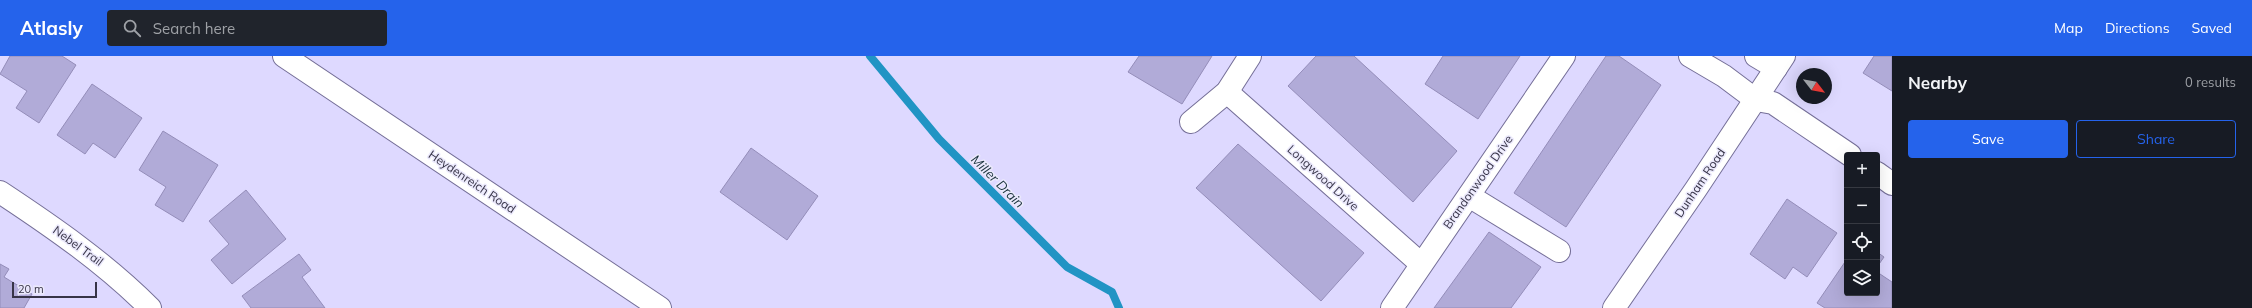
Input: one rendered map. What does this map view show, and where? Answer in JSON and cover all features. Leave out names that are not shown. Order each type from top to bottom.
[{"type":"street","name":"Heydenreich Road","points":[[284,56],[660,308]]},
{"type":"street","points":[[1191,122],[1227,92],[1250,56]]},
{"type":"street","name":"Brandonwood Drive","points":[[1392,308],[1420,264],[1469,196],[1564,56]]},
{"type":"street","points":[[1690,56],[1724,76],[1756,100],[1773,103],[1846,152]]},
{"type":"street","points":[[1756,56],[1780,62]]},
{"type":"street","name":"Dunham Road","points":[[1614,308],[1756,100],[1780,62]]},
{"type":"street","name":"Longwood Drive","points":[[1227,92],[1420,264]]},
{"type":"street","points":[[1880,175],[1892,184]]},
{"type":"street","name":"Nebel Trail","points":[[0,192],[39,218],[106,267],[150,308]]},
{"type":"street","points":[[1469,196],[1559,251]]},
{"type":"building","points":[[10,56],[62,56],[76,65],[39,123],[16,108],[27,91],[0,74]]},
{"type":"building","points":[[1139,56],[1212,56],[1182,104],[1128,72]]},
{"type":"building","points":[[1316,56],[1354,56],[1457,151],[1413,202],[1288,86]]},
{"type":"building","points":[[1443,56],[1520,56],[1478,119],[1425,84]]},
{"type":"building","points":[[1606,56],[1619,56],[1661,85],[1566,227],[1514,193]]},
{"type":"building","points":[[1874,56],[1892,56],[1892,91],[1863,73]]},
{"type":"building","points":[[92,84],[142,118],[115,158],[93,143],[85,154],[57,135]]},
{"type":"building","points":[[163,131],[218,165],[183,222],[155,205],[166,187],[139,170]]},
{"type":"building","points":[[1238,144],[1364,253],[1321,301],[1196,188]]},
{"type":"building","points":[[751,148],[818,196],[787,240],[720,192]]},
{"type":"building","points":[[246,190],[286,239],[232,284],[211,260],[229,244],[209,221]]},
{"type":"building","points":[[1787,199],[1837,233],[1807,277],[1793,267],[1785,279],[1750,254]]},
{"type":"building","points":[[1489,232],[1541,267],[1511,308],[1434,308]]},
{"type":"building","points":[[299,254],[311,270],[302,277],[325,308],[251,308],[242,296]]},
{"type":"building","points":[[1880,254],[1884,257],[1880,263]]},
{"type":"building","points":[[1844,263],[1844,296],[1880,296],[1880,274],[1892,282],[1892,308],[1825,308],[1817,303]]},
{"type":"building","points":[[0,264],[9,269],[4,277],[32,294],[24,308],[0,308]]},
{"type":"waterway","name":"Miller Drain","points":[[870,56],[939,139],[1067,267],[1112,292],[1119,308]]}]
